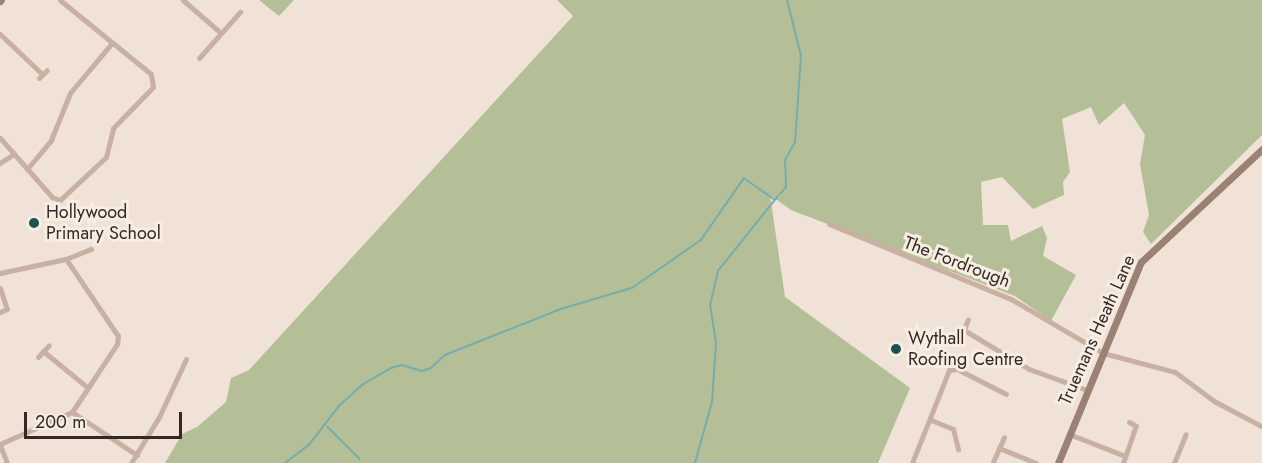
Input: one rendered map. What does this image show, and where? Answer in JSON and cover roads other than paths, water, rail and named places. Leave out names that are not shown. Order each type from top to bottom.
[{"type":"street","points":[[0,138],[52,196],[60,200],[106,157],[113,128],[153,87],[155,80],[60,0]]},
{"type":"street","points":[[183,0],[221,33]]},
{"type":"street","points":[[199,58],[240,12]]},
{"type":"street","points":[[0,34],[42,73]]},
{"type":"street","points":[[27,169],[51,140],[70,93],[112,43]]},
{"type":"street","name":"Truemans Heath Lane","points":[[1058,463],[1144,257],[1262,148]]},
{"type":"street","points":[[0,163],[14,154]]},
{"type":"street","name":"The Fordrough","points":[[829,224],[1011,299],[1102,353],[1175,372],[1214,401],[1261,426]]},
{"type":"street","points":[[0,273],[66,259],[91,249]]},
{"type":"street","points":[[7,463],[0,444],[72,412],[118,336],[66,259]]},
{"type":"street","points":[[0,288],[7,309],[0,312]]},
{"type":"street","points":[[960,340],[968,319]]},
{"type":"street","points":[[964,330],[1029,369],[1087,390]]},
{"type":"street","points":[[38,357],[49,345]]},
{"type":"street","points":[[44,351],[87,387]]},
{"type":"street","points":[[131,463],[159,417],[186,359]]},
{"type":"street","points":[[912,463],[952,368],[1003,391]]},
{"type":"street","points":[[72,412],[137,455]]},
{"type":"street","points":[[931,420],[953,429],[958,448]]},
{"type":"street","points":[[1123,463],[1136,426],[1129,422]]},
{"type":"street","points":[[1069,434],[1125,456]]},
{"type":"street","points":[[1174,463],[1186,434]]},
{"type":"street","points":[[993,462],[1004,437]]},
{"type":"street","points":[[999,448],[1036,463]]},
{"type":"waterway","points":[[780,194],[786,187],[785,160],[795,143],[801,56],[787,0]]},
{"type":"waterway","points":[[285,463],[309,445],[339,406],[362,385],[391,368],[402,365],[422,371],[431,368],[445,355],[561,309],[632,288],[701,240],[744,178],[774,199]]},
{"type":"waterway","points":[[695,463],[712,402],[716,343],[710,306],[718,271],[778,196]]},
{"type":"waterway","points":[[328,427],[360,459]]},
{"type":"place","name":"Hollywood Primary School","points":[[34,223]]},
{"type":"place","name":"Wythall Roofing Centre","points":[[896,349]]}]
